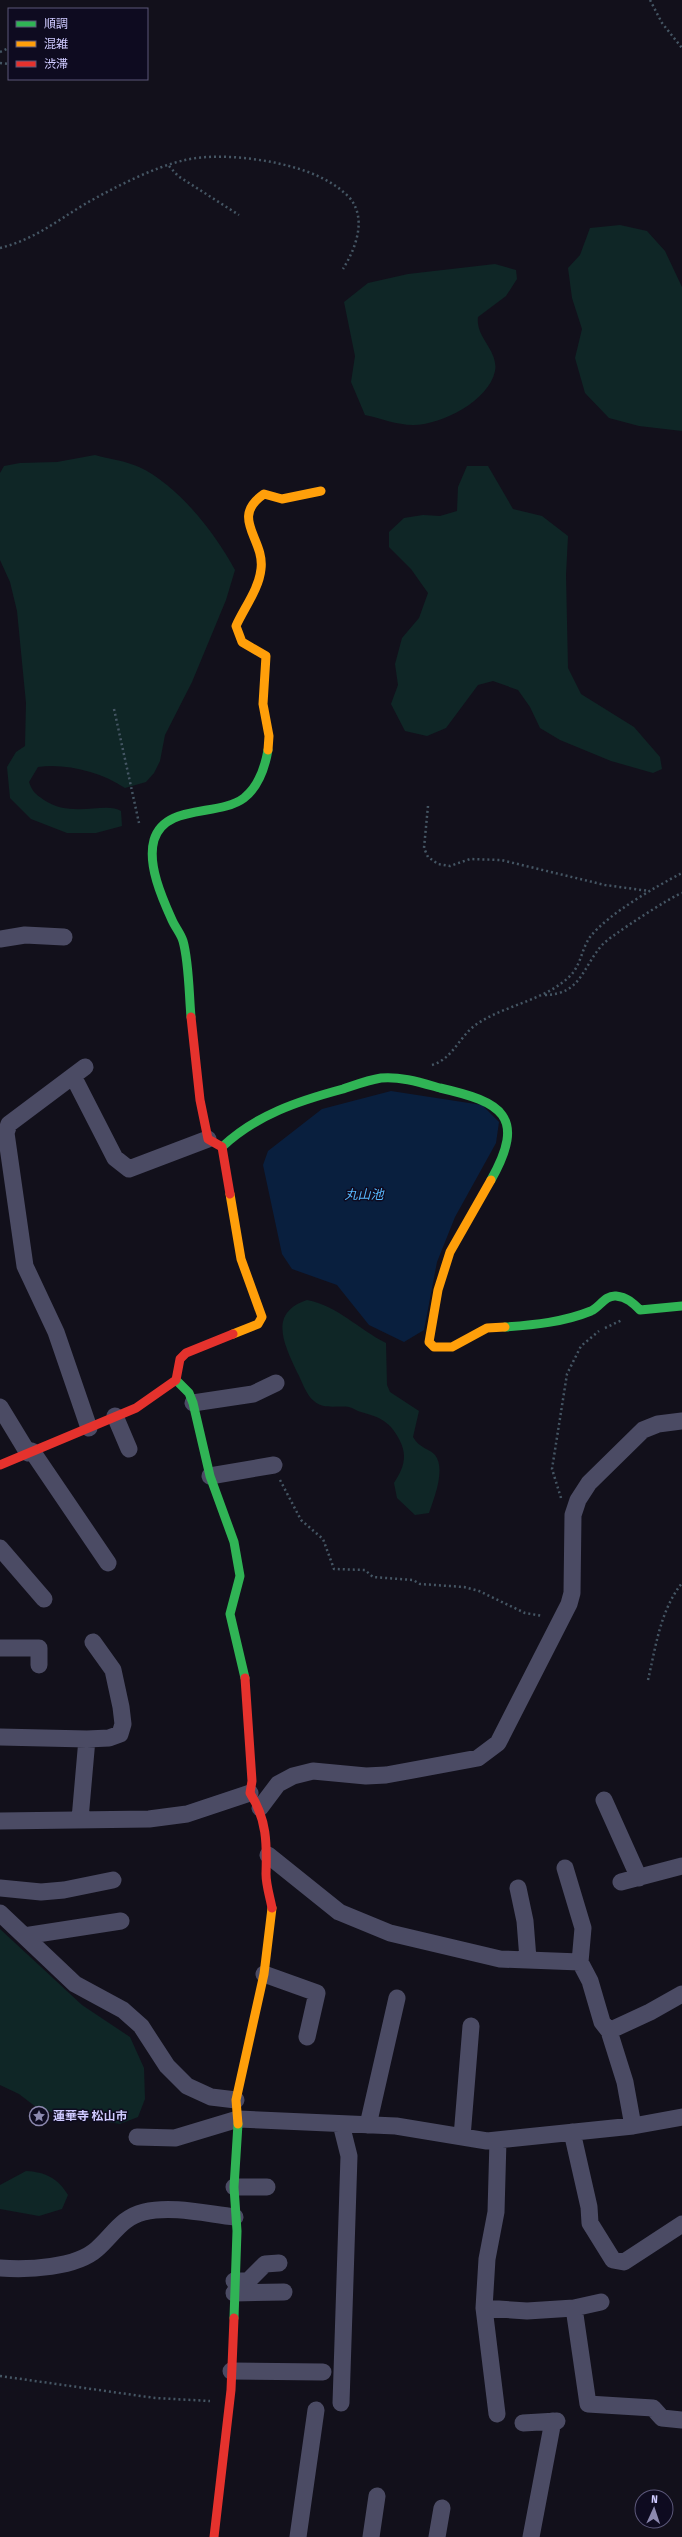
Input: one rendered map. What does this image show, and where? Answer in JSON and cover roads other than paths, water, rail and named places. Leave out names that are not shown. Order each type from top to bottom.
[{"type":"street","points":[[0,1466],[136,1408],[176,1380],[180,1359],[186,1353],[258,1324],[262,1317],[261,1309],[240,1259],[215,1143],[200,1100],[183,941],[172,924],[152,858],[153,841],[157,832],[168,823],[195,811],[236,802],[244,797],[256,782],[268,753],[269,739],[263,705],[268,667],[266,656],[242,643],[236,636],[236,626],[261,571],[262,558],[251,534],[248,521],[250,509],[257,497],[264,494],[282,499],[321,492]]},
{"type":"street","points":[[0,938],[25,935],[64,938]]},
{"type":"street","points":[[88,1428],[56,1332],[25,1266],[6,1133],[9,1124],[79,1071],[115,1158],[129,1169],[215,1143],[296,1102],[383,1078],[476,1096],[498,1108],[506,1121],[508,1135],[506,1148],[454,1240],[442,1274],[429,1342],[434,1347],[452,1347],[487,1328],[541,1324],[592,1311],[608,1297],[616,1296],[630,1301],[640,1310],[682,1306]]},
{"type":"street","points":[[176,1380],[188,1393],[193,1403],[210,1476],[234,1542],[240,1576],[238,1588],[232,1601],[230,1614],[245,1674],[252,1781],[250,1793],[260,1808],[268,1855],[266,1875],[272,1908],[264,1974],[236,2100],[238,2119],[234,2188],[237,2231],[230,2402],[214,2537]]},
{"type":"street","points":[[193,1403],[253,1394],[276,1383]]},
{"type":"street","points":[[0,1407],[108,1563]]},
{"type":"street","points":[[116,1416],[129,1449]]},
{"type":"street","points":[[260,1808],[278,1784],[294,1776],[313,1771],[366,1776],[386,1775],[467,1761],[488,1752],[498,1743],[562,1617],[572,1593],[573,1515],[578,1500],[589,1483],[643,1430],[658,1424],[682,1421]]},
{"type":"street","points":[[210,1476],[274,1465]]},
{"type":"street","points":[[0,1548],[44,1599]]},
{"type":"street","points":[[0,1738],[87,1739],[109,1738],[120,1734],[123,1724],[113,1670],[93,1642]]},
{"type":"street","points":[[0,1648],[39,1648],[39,1665]]},
{"type":"street","points":[[80,1819],[87,1739]]},
{"type":"street","points":[[0,1821],[149,1819],[187,1814],[250,1793]]},
{"type":"street","points":[[604,1800],[639,1878]]},
{"type":"street","points":[[268,1855],[339,1912],[390,1933],[500,1959],[580,1962]]},
{"type":"street","points":[[621,1882],[682,1866]]},
{"type":"street","points":[[565,1868],[583,1928],[580,1962],[590,1981],[602,2022],[609,2031],[625,2082],[633,2126]]},
{"type":"street","points":[[0,1888],[41,1892],[64,1890],[112,1880]]},
{"type":"street","points":[[518,1888],[525,1920],[528,1959]]},
{"type":"street","points":[[0,1913],[74,1984],[123,2010],[141,2026],[167,2066],[187,2086],[210,2097],[236,2100]]},
{"type":"street","points":[[24,1936],[121,1920]]},
{"type":"street","points":[[264,1974],[317,1993],[307,2037]]},
{"type":"street","points":[[609,2031],[650,2012],[682,1994]]},
{"type":"street","points":[[368,2125],[397,1998]]},
{"type":"street","points":[[462,2137],[470,2026]]},
{"type":"street","points":[[137,2137],[175,2138],[238,2119],[396,2126],[487,2141],[633,2126],[682,2117]]},
{"type":"street","points":[[341,2124],[349,2156],[341,2403]]},
{"type":"street","points":[[572,2132],[590,2207],[590,2223],[613,2260],[624,2262],[682,2224]]},
{"type":"street","points":[[497,2414],[484,2308],[487,2259],[496,2212],[498,2140]]},
{"type":"street","points":[[234,2188],[267,2187]]},
{"type":"street","points":[[0,2268],[78,2262],[96,2250],[126,2218],[144,2212],[168,2210],[235,2217]]},
{"type":"street","points":[[234,2287],[248,2282],[265,2264],[279,2263]]},
{"type":"street","points":[[234,2287],[284,2292]]},
{"type":"street","points":[[484,2308],[527,2311],[574,2308],[601,2302]]},
{"type":"street","points":[[574,2308],[588,2404],[653,2408],[662,2418],[682,2420]]},
{"type":"street","points":[[231,2371],[323,2372]]},
{"type":"street","points":[[298,2537],[316,2410]]},
{"type":"street","points":[[524,2423],[555,2421],[531,2537]]},
{"type":"street","points":[[371,2537],[377,2496]]},
{"type":"street","points":[[437,2537],[442,2508]]},
{"type":"water","name":"丸山池","points":[[391,1091],[482,1105],[499,1122],[496,1143],[455,1217],[437,1262],[424,1330],[404,1342],[369,1325],[337,1285],[292,1269],[282,1254],[263,1165],[268,1151],[322,1109]]},
{"type":"place","name":"蓮華寺 松山市","points":[[39,2116]]}]
